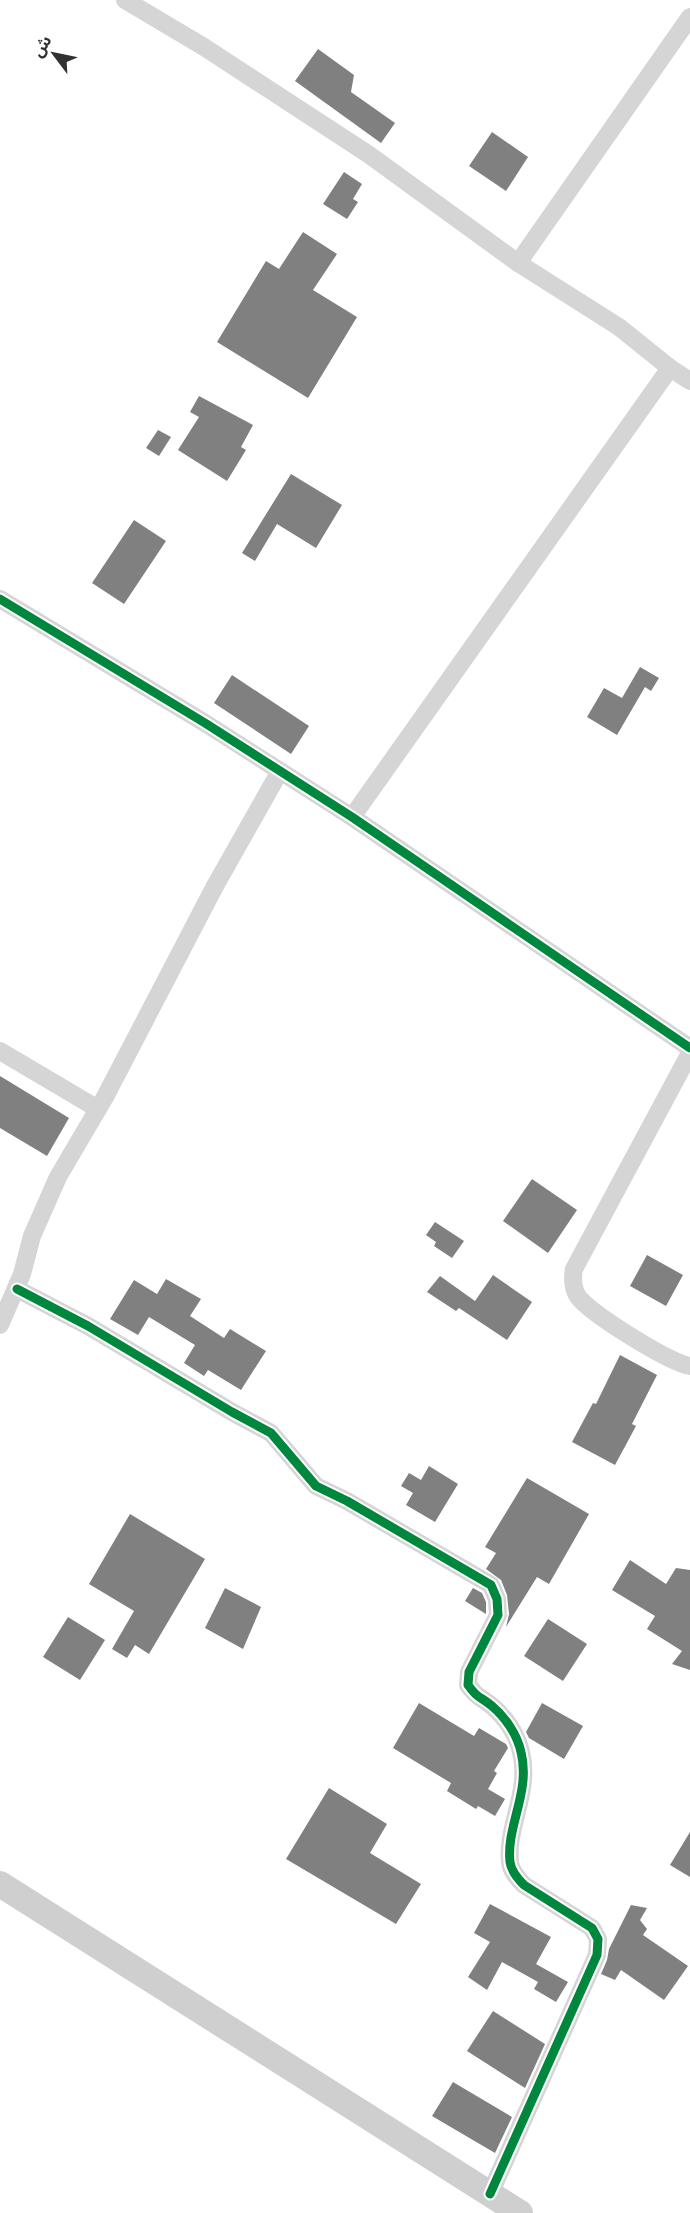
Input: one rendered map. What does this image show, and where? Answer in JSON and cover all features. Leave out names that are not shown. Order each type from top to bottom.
[{"type":"street","points":[[125,0],[204,47],[368,154],[518,263],[619,327],[690,381]]},
{"type":"street","points":[[518,263],[690,17]]},
{"type":"street","points":[[352,817],[670,368]]},
{"type":"street","points":[[0,599],[205,723],[352,817],[690,1048]]},
{"type":"street","points":[[0,1325],[17,1289],[32,1236],[58,1177],[98,1109],[215,886],[280,771]]},
{"type":"street","points":[[0,1051],[98,1109]]},
{"type":"street","points":[[690,1053],[572,1276],[578,1298],[594,1311],[654,1350],[680,1364],[690,1366]]},
{"type":"street","points":[[17,1289],[88,1326],[271,1433],[316,1486],[347,1501],[491,1584],[497,1599],[498,1615],[469,1672],[468,1685],[476,1697],[491,1705],[510,1726],[521,1752],[524,1776],[510,1846],[510,1864],[516,1877],[524,1885],[592,1928],[598,1938],[597,1955],[490,2194]]},
{"type":"street","points":[[0,1884],[520,2213]]},
{"type":"building","points":[[318,49],[354,75],[351,92],[395,123],[381,143],[295,81]]},
{"type":"building","points":[[492,132],[528,157],[506,191],[469,166]]},
{"type":"building","points":[[344,172],[362,184],[353,199],[358,202],[347,219],[323,204]]},
{"type":"building","points":[[303,232],[337,254],[313,290],[357,317],[308,398],[217,342],[266,261],[279,269]]},
{"type":"building","points":[[199,396],[253,425],[241,447],[246,450],[227,481],[178,450],[199,417],[190,412]]},
{"type":"building","points":[[158,430],[171,437],[159,456],[146,448]]},
{"type":"building","points":[[291,474],[342,505],[316,548],[277,524],[255,561],[242,553]]},
{"type":"building","points":[[134,520],[166,541],[124,604],[92,583]]},
{"type":"building","points":[[640,667],[659,678],[651,691],[645,687],[617,735],[587,717],[604,688],[622,698]]},
{"type":"building","points":[[232,675],[309,726],[291,754],[214,703]]},
{"type":"building","points":[[0,1076],[69,1118],[47,1156],[0,1128]]},
{"type":"building","points":[[532,1179],[577,1210],[548,1253],[503,1221]]},
{"type":"building","points":[[435,1222],[464,1241],[452,1258],[434,1246],[436,1242],[426,1235]]},
{"type":"building","points":[[647,1255],[683,1275],[666,1306],[630,1286]]},
{"type":"building","points":[[493,1275],[532,1302],[507,1340],[459,1308],[456,1311],[427,1292],[440,1276],[475,1301]]},
{"type":"building","points":[[166,1279],[201,1299],[190,1316],[224,1338],[230,1329],[266,1351],[241,1390],[208,1370],[204,1376],[184,1363],[195,1345],[149,1317],[138,1335],[110,1319],[134,1280],[157,1294]]},
{"type":"building","points":[[620,1355],[657,1375],[632,1424],[636,1426],[615,1465],[572,1442],[593,1403],[596,1404]]},
{"type":"building","points":[[429,1466],[458,1484],[435,1522],[406,1505],[413,1493],[401,1486],[409,1473],[421,1480]]},
{"type":"building","points":[[527,1478],[589,1514],[549,1584],[537,1577],[506,1627],[509,1614],[507,1595],[501,1580],[486,1569],[496,1553],[485,1547]]},
{"type":"building","points":[[130,1514],[205,1559],[149,1654],[135,1645],[127,1658],[112,1649],[134,1611],[89,1584]]},
{"type":"building","points":[[630,1560],[666,1584],[676,1568],[690,1570],[690,1670],[672,1664],[682,1651],[647,1629],[655,1616],[612,1590]]},
{"type":"building","points":[[225,1588],[261,1607],[243,1649],[205,1628]]},
{"type":"building","points":[[473,1588],[482,1593],[486,1602],[486,1614],[465,1601]]},
{"type":"building","points":[[68,1617],[105,1640],[80,1680],[43,1657]]},
{"type":"building","points":[[548,1619],[587,1644],[563,1681],[524,1656]]},
{"type":"building","points":[[419,1703],[474,1736],[479,1728],[506,1744],[508,1748],[494,1771],[497,1773],[488,1789],[505,1799],[495,1816],[478,1806],[476,1809],[447,1791],[451,1783],[393,1748]]},
{"type":"building","points":[[542,1703],[583,1726],[564,1759],[529,1738],[526,1732]]},
{"type":"building","points":[[329,1788],[387,1824],[370,1853],[421,1884],[396,1924],[286,1859]]},
{"type":"building","points":[[690,1832],[690,1877],[670,1865]]},
{"type":"building","points":[[490,1904],[551,1937],[536,1964],[568,1982],[556,2002],[534,1989],[538,1982],[502,1962],[487,1990],[468,1977],[490,1942],[474,1933]]},
{"type":"building","points":[[631,1905],[647,1908],[640,1920],[647,1929],[643,1935],[688,1966],[664,2000],[621,1970],[615,1980],[601,1974],[609,1949]]},
{"type":"building","points":[[493,2011],[545,2044],[525,2088],[467,2051]]},
{"type":"building","points":[[453,2082],[512,2117],[495,2153],[432,2116]]},
{"type":"cycle path","points":[[0,599],[205,723],[352,817],[690,1048]]},
{"type":"cycle path","points":[[17,1289],[88,1326],[271,1433],[316,1486],[347,1501],[491,1585],[497,1599],[498,1615],[469,1672],[468,1685],[506,1721],[517,1739],[521,1752],[523,1781],[511,1835],[511,1865],[524,1885],[592,1928],[598,1939],[597,1955],[490,2194]]}]
